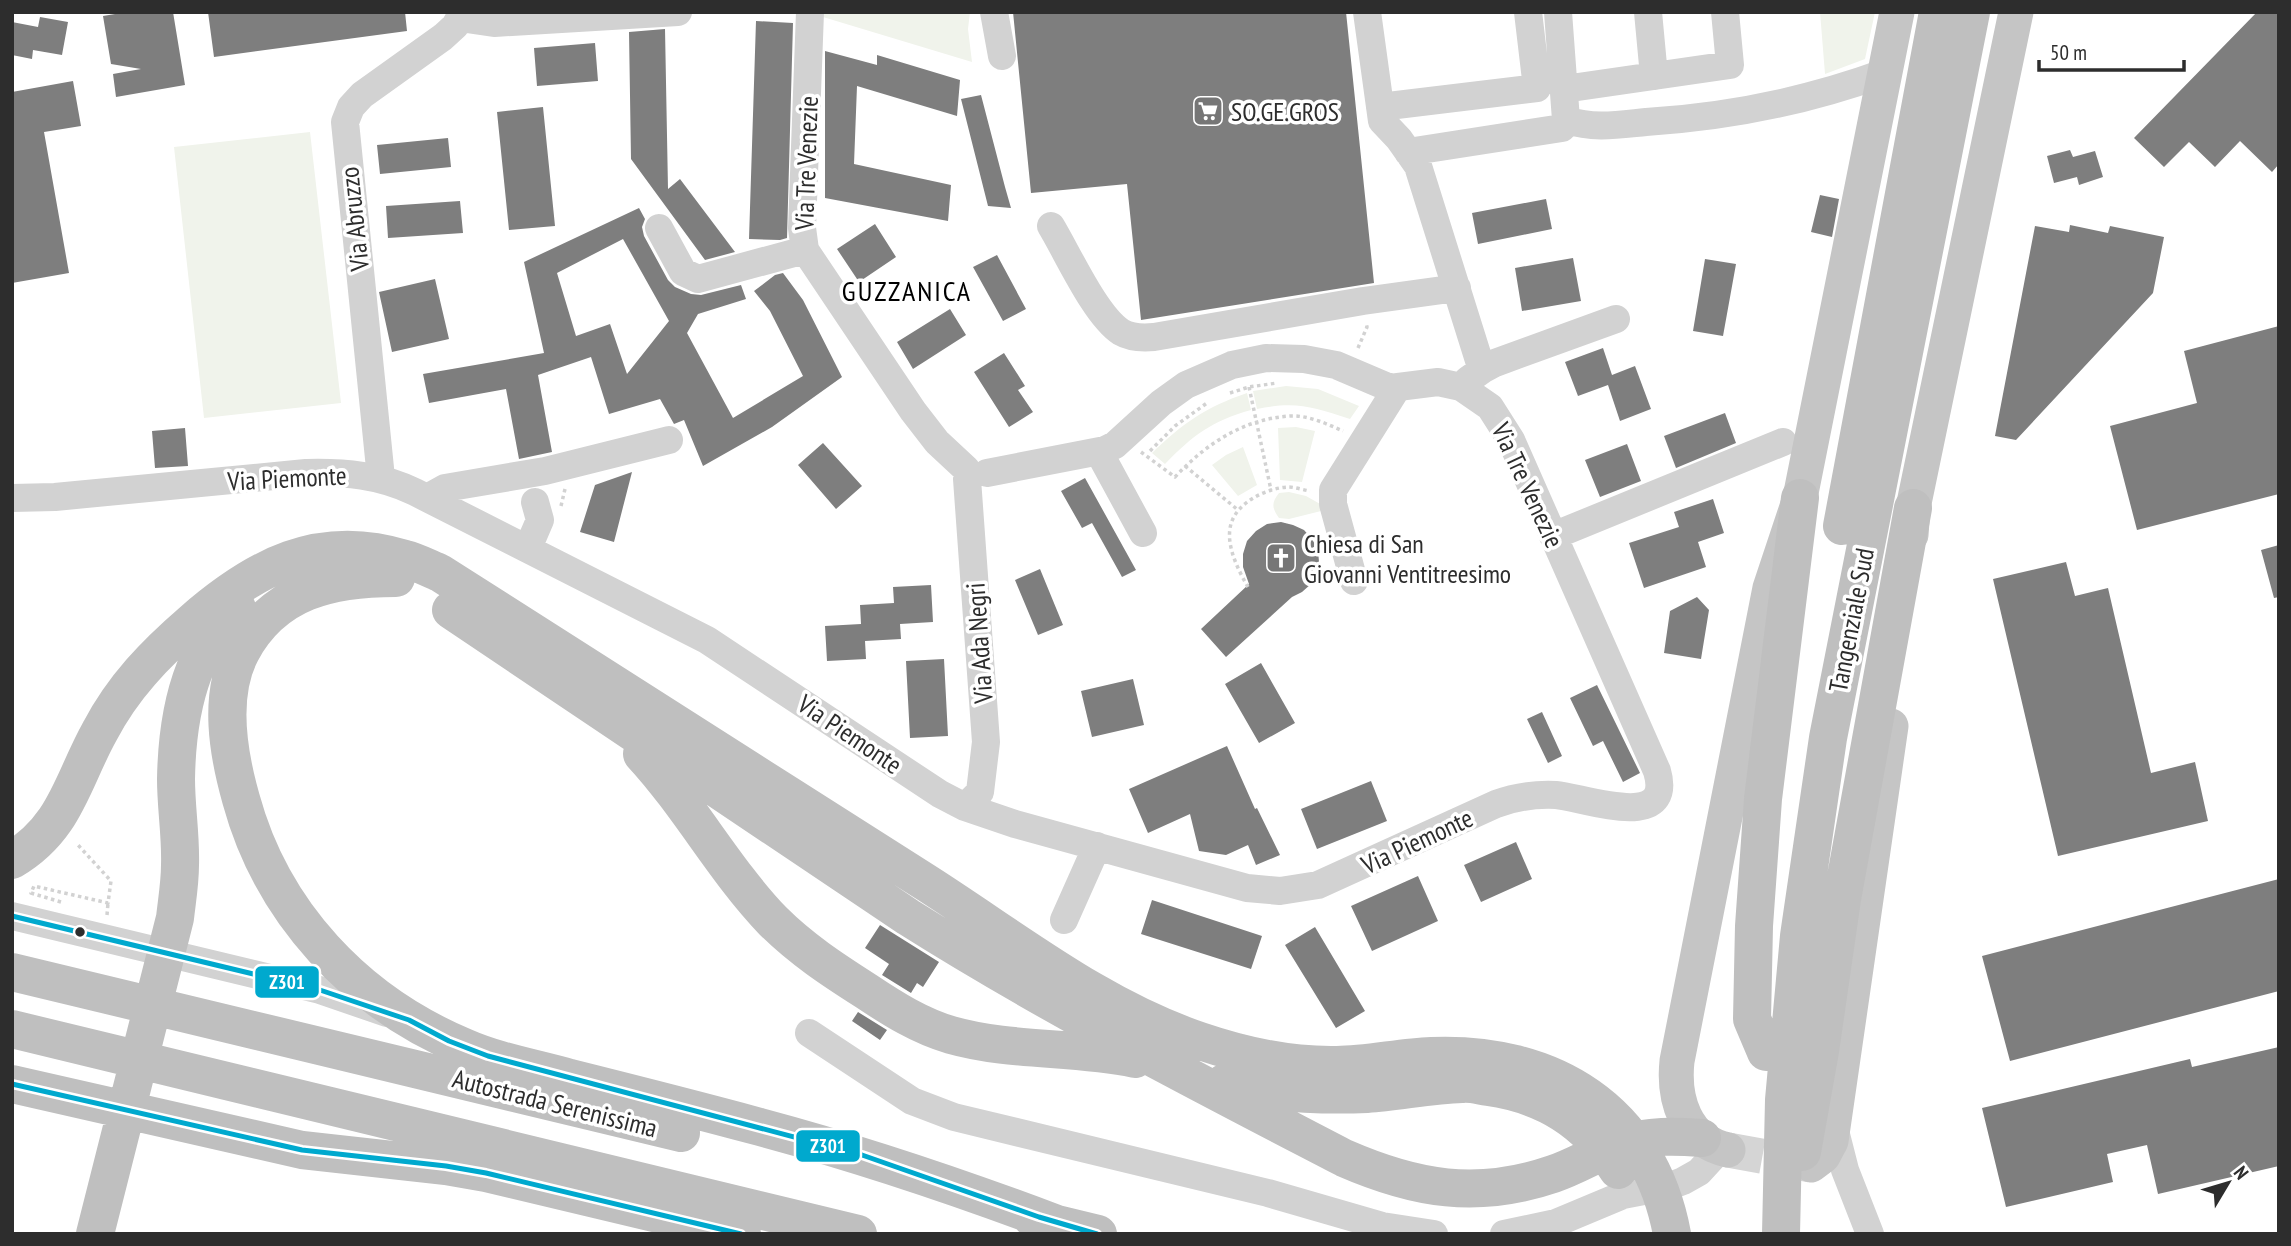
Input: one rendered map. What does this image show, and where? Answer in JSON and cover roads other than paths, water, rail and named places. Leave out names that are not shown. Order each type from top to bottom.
[{"type":"highway","name":"Tangenziale Sud","points":[[1756,1234],[1766,1052],[1791,822],[1829,593],[1938,12]]},
{"type":"highway","name":"Tangenziale Sud","points":[[1781,1234],[1784,1100],[1799,936],[1826,751],[1971,12]]},
{"type":"highway","points":[[1766,1052],[1752,1018],[1754,926],[1763,799],[1800,498]]},
{"type":"highway","points":[[1787,1234],[1820,1051],[1842,899],[1913,508]]},
{"type":"highway","points":[[12,860],[31,849],[51,827],[66,803],[109,715],[127,687],[156,654],[204,612],[255,574],[288,560],[349,550],[404,558],[440,573],[1059,970],[1102,997],[1149,1021],[1199,1041],[1251,1056],[1297,1064],[1338,1065],[1433,1056],[1485,1059],[1536,1068],[1573,1101],[1607,1152],[1647,1197],[1672,1234]]},
{"type":"highway","points":[[95,1234],[175,918],[180,867],[176,780],[178,755],[184,709],[195,671],[208,640],[234,611],[263,590],[331,551]]},
{"type":"highway","points":[[297,572],[327,564],[350,563],[368,566],[396,578],[441,603],[937,936],[1066,1013],[1344,1158],[1385,1176],[1424,1186],[1461,1189],[1510,1186],[1553,1174],[1620,1144],[1644,1138],[1674,1136],[1717,1145]]},
{"type":"highway","points":[[396,578],[356,579],[328,584],[302,594],[280,607],[253,634],[237,659],[229,691],[228,718],[232,760],[244,810],[257,846],[283,896],[306,930],[341,968],[370,993],[410,1020],[449,1041],[488,1056],[860,1155],[1058,1224]]},
{"type":"highway","points":[[595,708],[665,780],[775,923],[820,961],[896,1010],[930,1028],[963,1038],[1015,1047],[1120,1056],[1238,1086],[1312,1095],[1370,1094],[1465,1083],[1573,1101]]},
{"type":"highway","name":"Autostrada Serenissima","points":[[12,972],[1098,1234]]},
{"type":"highway","name":"Autostrada Serenissima","points":[[12,1029],[858,1234]]},
{"type":"highway","points":[[12,1084],[302,1150],[486,1172],[742,1234]]},
{"type":"highway","points":[[1646,1234],[1647,1197]]},
{"type":"main road","points":[[1717,1145],[1689,1122],[1679,1105],[1675,1082],[1677,1061],[1770,588],[1800,498],[1897,12]]},
{"type":"main road","points":[[1811,1165],[1828,1149],[1833,1124],[1904,639],[1913,508],[2016,12]]},
{"type":"street","points":[[462,15],[494,23],[678,12]]},
{"type":"street","name":"Via Tre Venezie","points":[[810,12],[802,229],[805,250],[913,411],[945,451],[974,476]]},
{"type":"street","points":[[994,12],[1002,56]]},
{"type":"street","points":[[1367,12],[1382,121],[1418,166],[1482,369]]},
{"type":"street","points":[[1380,107],[1537,88],[1528,12]]},
{"type":"street","points":[[1408,152],[1562,128],[1566,120],[1558,12]]},
{"type":"street","points":[[1648,12],[1654,76]]},
{"type":"street","points":[[1564,89],[1730,65],[1725,12]]},
{"type":"street","name":"Via Abruzzo","points":[[381,478],[345,122],[351,107],[362,95],[443,37],[462,15]]},
{"type":"street","points":[[1566,120],[1588,127],[1697,119],[1835,91],[1884,73]]},
{"type":"street","points":[[1051,226],[1105,317],[1123,333],[1133,337],[1154,337],[1363,301],[1457,288]]},
{"type":"street","points":[[659,228],[683,272],[698,279],[805,250]]},
{"type":"street","points":[[974,476],[1111,445],[1180,389],[1203,376],[1232,365],[1258,359],[1289,358],[1349,369],[1383,385],[1397,388],[1438,383],[1461,387],[1482,369],[1616,319]]},
{"type":"street","name":"Via Tre Venezie","points":[[1461,387],[1490,407],[1501,422],[1657,771],[1660,785],[1657,796]]},
{"type":"street","points":[[1354,581],[1333,504],[1333,490],[1397,388]]},
{"type":"street","points":[[427,498],[445,488],[545,471],[669,440]]},
{"type":"street","points":[[1553,536],[1783,442]]},
{"type":"street","points":[[1111,445],[1143,533]]},
{"type":"street","name":"Via Piemonte","points":[[12,498],[306,473],[340,473],[381,478],[528,548],[714,644],[965,807],[1015,824],[1247,888],[1292,890],[1318,885],[1508,800],[1556,795],[1628,808],[1642,806],[1657,796]]},
{"type":"street","name":"Via Ada Negri","points":[[965,807],[980,792],[986,742],[970,516],[974,476]]},
{"type":"street","name":"Via Piemonte","points":[[12,484],[55,496]]},
{"type":"street","points":[[528,548],[540,520],[535,502]]},
{"type":"street","points":[[1065,920],[1097,846]]},
{"type":"street","points":[[12,916],[320,990],[410,1020]]},
{"type":"street","points":[[809,1032],[912,1101],[954,1117],[1268,1194],[1382,1226],[1434,1234]]},
{"type":"street","points":[[1833,1124],[1838,1146],[1870,1234]]},
{"type":"street","points":[[1504,1234],[1556,1223],[1623,1195],[1683,1181],[1699,1172],[1717,1145]]},
{"type":"street","points":[[1811,1165],[1834,1172],[1844,1179],[1854,1192]]},
{"type":"tunnel","points":[[1728,1150],[1811,1165]]},
{"type":"place","name":"SO.GE.GROS","points":[[1208,111]]},
{"type":"place","name":"Chiesa di San Giovanni Ventitreesimo","points":[[1281,558]]},
{"type":"district","name":"GUZZANICA","points":[[907,290]]}]
